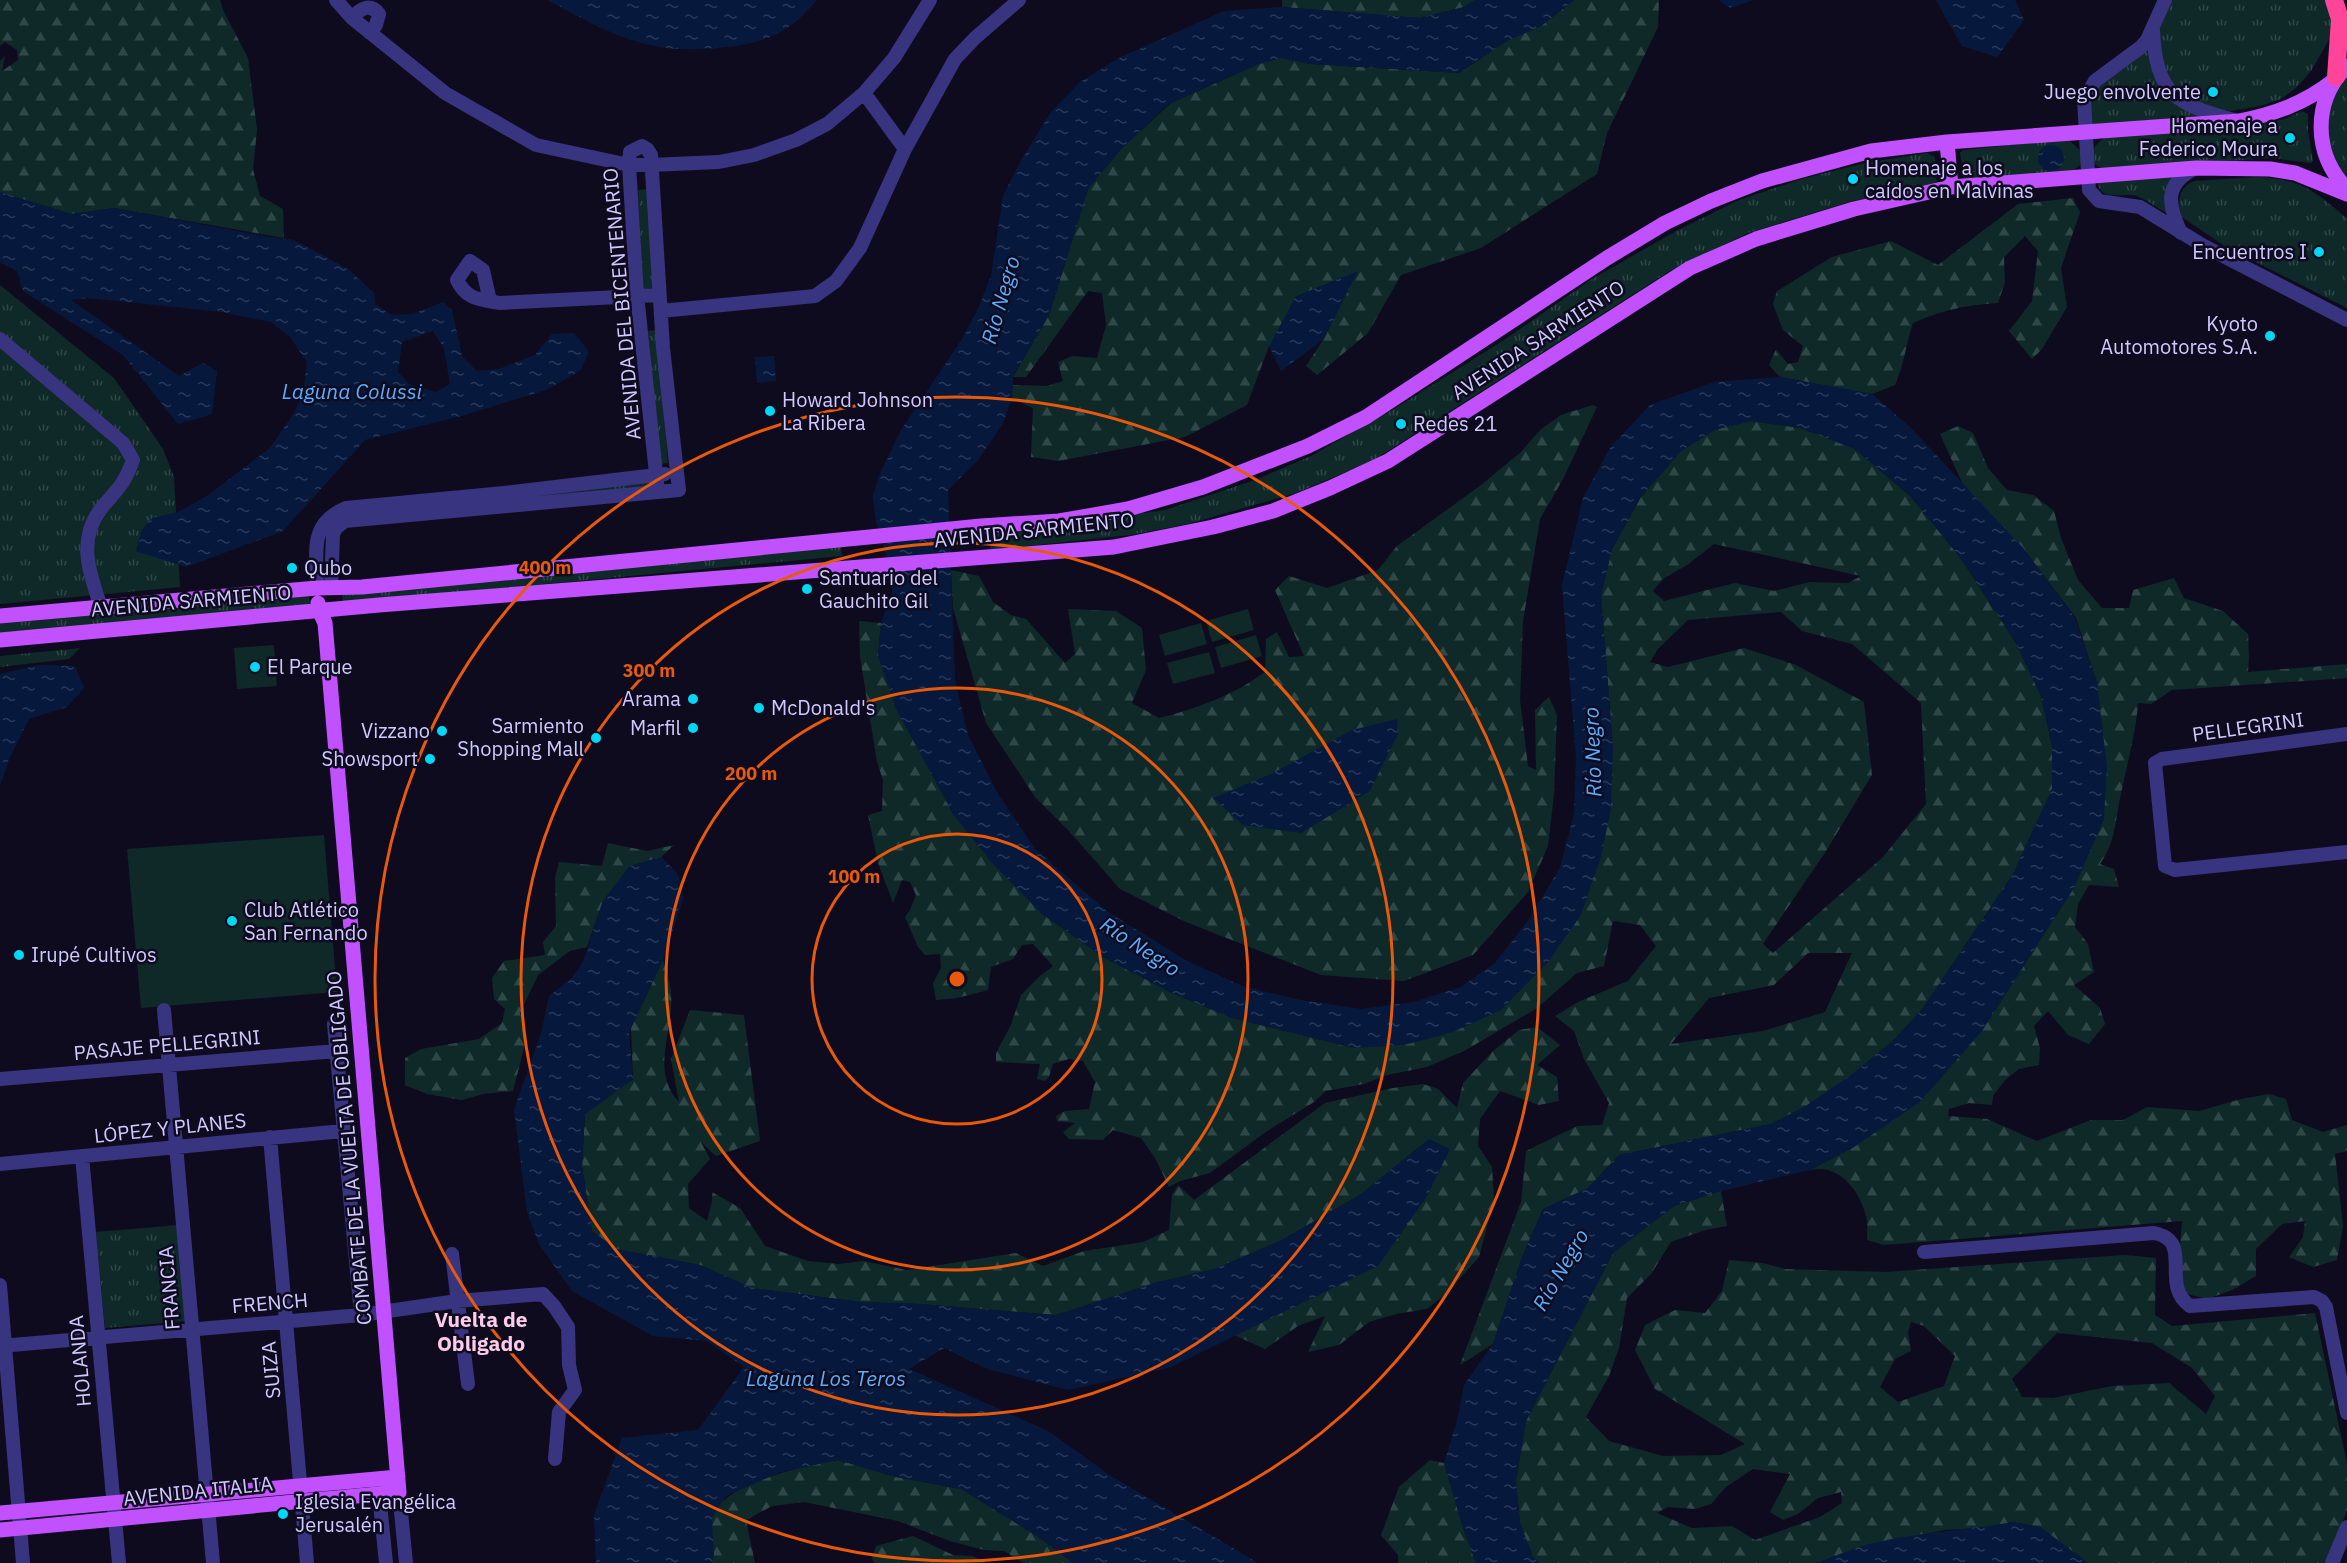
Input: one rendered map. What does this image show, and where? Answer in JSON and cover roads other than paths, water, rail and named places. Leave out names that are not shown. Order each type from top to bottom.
[{"type":"highway","points":[[2334,0],[2340,19],[2339,74]]},
{"type":"main road","name":"AVENIDA SARMIENTO","points":[[0,616],[849,540],[981,526],[1059,521],[1128,509],[1203,487],[1308,446],[1366,417],[1607,258],[1665,223],[1762,182],[1871,151],[1947,142],[2239,121],[2260,117],[2301,103],[2339,74]]},
{"type":"main road","points":[[2339,74],[2325,99],[2321,119],[2321,140],[2326,159],[2347,191]]},
{"type":"main road","points":[[1947,142],[1951,187]]},
{"type":"main road","name":"AVENIDA SARMIENTO","points":[[0,640],[1113,547],[1213,527],[1273,511],[1330,488],[1388,461],[1690,268],[1756,239],[1854,209],[1951,187],[2054,181],[2196,168],[2270,169],[2295,173],[2347,191]]},
{"type":"main road","name":"COMBATE DE LA VUELTA DE OBLIGADO","points":[[324,588],[399,1484]]},
{"type":"main road","name":"AVENIDA ITALIA","points":[[0,1513],[113,1504],[207,1503],[399,1484]]},
{"type":"main road","name":"AVENIDA ITALIA","points":[[0,1530],[115,1520],[207,1503]]},
{"type":"street","points":[[336,0],[352,18],[445,93],[487,119],[536,145],[629,165],[719,162],[754,155],[796,140],[827,124],[864,93],[894,58],[930,0]]},
{"type":"street","points":[[640,324],[661,316],[815,296],[836,281],[860,248],[905,149],[955,59],[975,38],[1019,0]]},
{"type":"street","points":[[2164,0],[2153,28],[2141,47],[2090,86],[2084,99],[2089,190],[2099,201],[2140,207],[2181,233],[2347,320]]},
{"type":"street","points":[[352,18],[363,8],[369,7],[376,10],[379,14],[376,25],[370,33]]},
{"type":"street","points":[[2153,28],[2156,64],[2164,82],[2174,94],[2187,104],[2202,111],[2239,121]]},
{"type":"street","points":[[864,93],[905,149]]},
{"type":"street","name":"AVENIDA DEL BICENTENARIO","points":[[642,146],[647,149],[651,155],[650,165],[661,316],[679,490],[658,492],[640,324],[630,152],[642,146]]},
{"type":"street","points":[[2181,233],[2171,211],[2171,195],[2178,181],[2196,168]]},
{"type":"street","points":[[490,301],[499,303],[660,295]]},
{"type":"street","points":[[0,339],[123,443],[133,460],[126,480],[99,511],[89,528],[87,567],[101,607]]},
{"type":"street","points":[[506,500],[676,473]]},
{"type":"street","points":[[324,588],[317,538],[320,529],[331,514],[346,508],[658,492]]},
{"type":"street","name":"PELLEGRINI","points":[[2347,734],[2162,759],[2155,762],[2165,866],[2175,870],[2347,852]]},
{"type":"street","name":"FRANCIA","points":[[164,1010],[213,1563]]},
{"type":"street","name":"COMBATE DE LA VUELTA DE OBLIGADO","points":[[334,1024],[361,1315]]},
{"type":"street","name":"PASAJE PELLEGRINI","points":[[0,1079],[337,1051]]},
{"type":"street","name":"LÓPEZ Y PLANES","points":[[0,1164],[343,1131]]},
{"type":"street","name":"SUIZA","points":[[270,1137],[307,1563]]},
{"type":"street","name":"HOLANDA","points":[[82,1156],[119,1563]]},
{"type":"street","points":[[1924,1252],[2154,1233],[2164,1235],[2170,1240],[2175,1252],[2176,1291],[2182,1301],[2190,1306],[2314,1298],[2322,1301],[2347,1413]]},
{"type":"street","points":[[452,1254],[468,1384]]},
{"type":"street","points":[[0,1285],[3,1346],[23,1563]]},
{"type":"street","name":"FRENCH","points":[[3,1346],[361,1315],[457,1301],[543,1294],[568,1327],[569,1365],[575,1390],[559,1412],[555,1459]]},
{"type":"street","name":"COMBATE DE LA VUELTA DE OBLIGADO","points":[[399,1484],[406,1563]]},
{"type":"street","points":[[378,1486],[386,1563]]},
{"type":"street","points":[[2338,1562],[2347,1527]]},
{"type":"water","points":[[548,0],[817,0],[791,25],[762,40],[726,47],[685,49],[651,45],[620,36]]},
{"type":"water","name":"Río Negro","points":[[1475,0],[1574,0],[1541,26],[1507,41],[1459,73],[1311,64],[1281,58],[1259,64],[1170,103],[1121,149],[1088,189],[1049,315],[1013,377],[1012,398],[1003,423],[979,459],[948,490],[955,680],[968,735],[998,794],[1035,849],[1108,912],[1187,961],[1242,986],[1300,1000],[1361,1009],[1414,1002],[1461,987],[1495,963],[1527,922],[1560,868],[1574,813],[1576,758],[1562,585],[1583,498],[1610,448],[1650,405],[1714,382],[1780,377],[1872,394],[1910,427],[2023,548],[2075,618],[2097,683],[2107,766],[2104,819],[2074,888],[1982,1031],[1920,1102],[1854,1147],[1810,1170],[1721,1191],[1674,1206],[1613,1253],[1526,1421],[1516,1481],[1520,1523],[1533,1557],[1539,1563],[1476,1563],[1444,1463],[1457,1421],[1464,1385],[1493,1344],[1522,1257],[1543,1209],[1588,1188],[1619,1155],[1771,1124],[1806,1106],[1850,1076],[1895,1039],[1923,1008],[2013,874],[2052,789],[2052,746],[2041,696],[2016,643],[1959,556],[1911,497],[1855,449],[1800,428],[1751,421],[1714,430],[1681,451],[1641,497],[1612,549],[1601,595],[1613,748],[1611,809],[1601,857],[1581,915],[1548,962],[1501,1010],[1453,1032],[1404,1045],[1354,1048],[1232,1018],[1170,992],[1103,957],[1041,913],[992,863],[953,814],[896,709],[878,656],[881,623],[892,592],[893,576],[876,521],[873,496],[879,476],[901,430],[962,339],[977,311],[991,276],[1003,196],[1022,159],[1051,112],[1080,82],[1119,58],[1224,11],[1282,7],[1420,18],[1464,7]]},
{"type":"water","points":[[1719,0],[1753,0],[1730,8]]},
{"type":"water","points":[[1936,0],[2015,0],[2024,20],[1997,57],[1962,46]]},
{"type":"water","points":[[2051,145],[2060,149],[2064,158],[2060,167],[2051,171],[2042,167],[2038,158],[2042,149]]},
{"type":"water","name":"Laguna Colussi","points":[[0,192],[72,214],[114,208],[294,240],[348,269],[374,293],[375,304],[392,315],[413,314],[443,302],[452,310],[462,356],[477,371],[499,369],[535,355],[552,334],[574,333],[589,352],[581,370],[546,390],[461,416],[365,440],[283,531],[186,567],[136,551],[142,529],[152,518],[178,512],[207,496],[270,448],[294,413],[303,394],[307,362],[290,337],[271,322],[222,312],[88,298],[71,300],[179,376],[203,363],[217,371],[212,414],[178,424],[123,355],[23,291],[17,271],[0,262]],"holes":[[[433,331],[444,348],[450,384],[436,392],[409,384],[398,372],[402,342]]]},
{"type":"water","points":[[1358,271],[1324,339],[1281,371],[1269,346],[1296,296]]},
{"type":"water","points":[[774,356],[776,381],[757,383],[755,357]]},
{"type":"water","points":[[39,665],[75,666],[84,688],[67,707],[29,719],[9,759],[0,786],[0,674]]},
{"type":"water","points":[[1397,719],[1398,734],[1370,791],[1301,833],[1243,825],[1213,798],[1273,773],[1352,730]]},
{"type":"water","name":"Laguna Los Teros","points":[[661,857],[678,874],[683,899],[663,960],[629,1032],[633,1079],[585,1114],[582,1166],[592,1231],[616,1249],[700,1265],[752,1288],[861,1302],[920,1304],[1056,1315],[1158,1282],[1215,1269],[1282,1240],[1361,1194],[1429,1139],[1450,1149],[1426,1198],[1378,1266],[1171,1367],[1068,1390],[987,1369],[944,1348],[909,1369],[1048,1431],[1111,1476],[1258,1563],[1073,1563],[1040,1538],[961,1489],[896,1477],[838,1460],[781,1472],[726,1496],[712,1518],[714,1555],[712,1563],[596,1563],[594,1515],[622,1438],[698,1430],[744,1367],[707,1341],[653,1336],[572,1291],[539,1244],[527,1212],[514,1109],[541,1034],[549,996],[572,978],[583,962],[603,901],[630,866]]},
{"type":"water","points":[[2013,1522],[2040,1527],[2088,1563],[1816,1563],[1862,1546],[1887,1540]]},
{"type":"place","name":"Juego envolvente","points":[[2213,92]]},
{"type":"place","name":"Homenaje a Federico Moura","points":[[2290,138]]},
{"type":"place","name":"Homenaje a los caídos en Malvinas","points":[[1853,179]]},
{"type":"place","name":"Encuentros I","points":[[2319,252]]},
{"type":"place","name":"Kyoto Automotores S.A.","points":[[2270,336]]},
{"type":"place","name":"Howard Johnson La Ribera","points":[[770,411]]},
{"type":"place","name":"Redes 21","points":[[1401,424]]},
{"type":"place","name":"Qubo","points":[[292,568]]},
{"type":"place","name":"Santuario del Gauchito Gil","points":[[807,589]]},
{"type":"place","name":"El Parque","points":[[255,667]]},
{"type":"place","name":"Arama","points":[[693,699]]},
{"type":"place","name":"McDonald's","points":[[759,708]]},
{"type":"place","name":"Marfil","points":[[693,728]]},
{"type":"place","name":"Vizzano","points":[[442,731]]},
{"type":"place","name":"Sarmiento Shopping Mall","points":[[596,738]]},
{"type":"place","name":"Showsport","points":[[430,759]]},
{"type":"place","name":"Club Atlético San Fernando","points":[[232,921]]},
{"type":"place","name":"Irupé Cultivos","points":[[19,955]]},
{"type":"place","name":"Iglesia Evangélica Jerusalén","points":[[283,1514]]},
{"type":"district","name":"Vuelta de Obligado","points":[[481,1332]]}]
